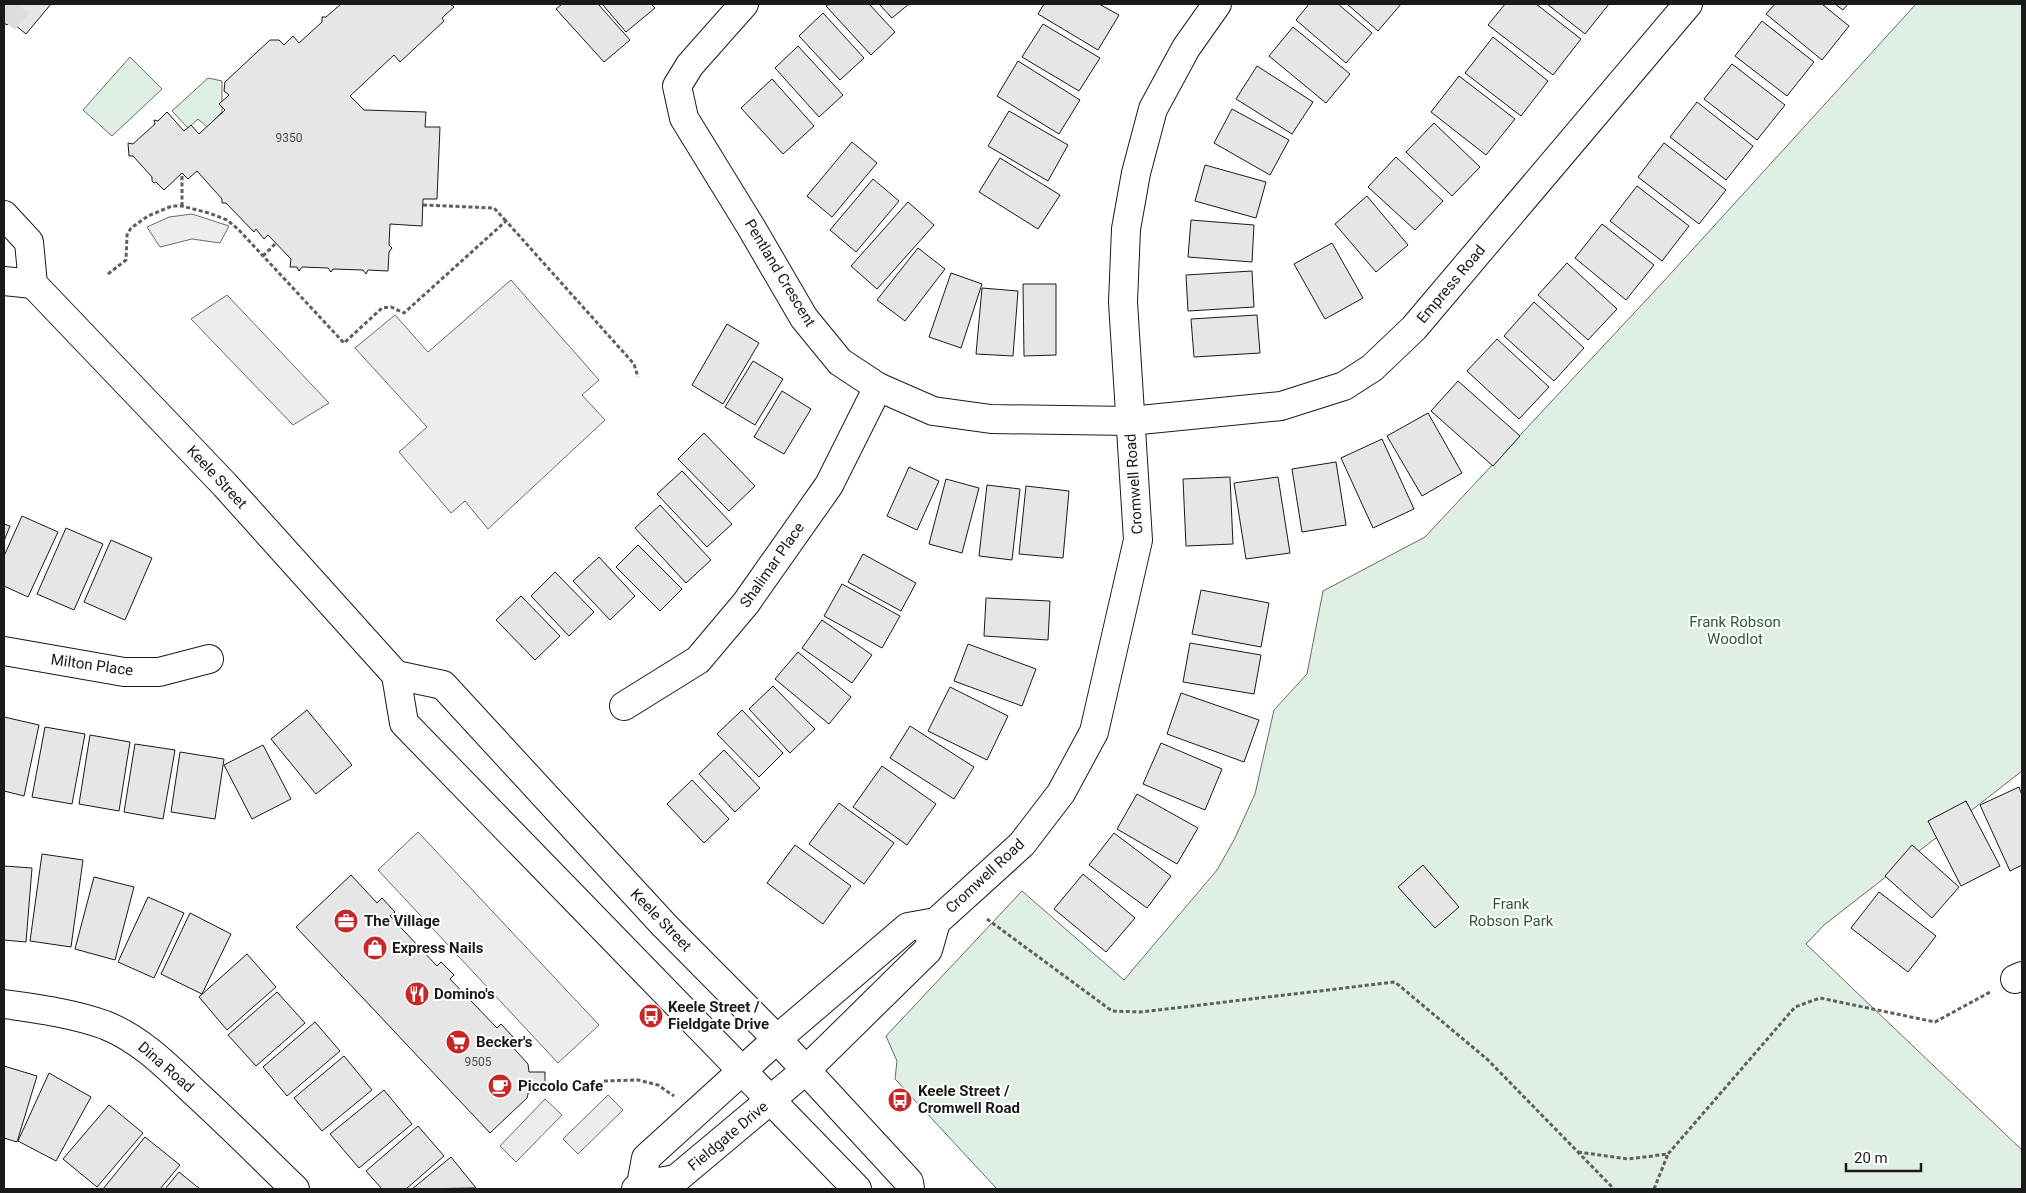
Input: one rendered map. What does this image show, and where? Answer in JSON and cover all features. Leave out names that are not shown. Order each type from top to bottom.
[{"type":"street","name":"Pentland Crescent","points":[[744,4],[690,65],[677,86],[684,118],[752,227],[804,318],[840,362],[878,387],[933,411],[982,417],[1130,421]]},
{"type":"street","name":"Cromwell Road","points":[[806,1070],[928,950],[936,922],[1022,844],[1061,793],[1094,732],[1138,540],[1123,302],[1126,229],[1136,173],[1153,109],[1186,48],[1218,4]]},
{"type":"street","name":"Empress Road","points":[[1130,421],[1281,406],[1344,386],[1372,368],[1414,328],[1688,4]]},
{"type":"street","points":[[4,215],[29,242],[33,284],[4,281]]},
{"type":"street","name":"Keele Street","points":[[33,284],[218,478],[396,675],[443,685],[664,925],[778,1038],[909,1182],[910,1189]]},
{"type":"street","name":"Shalimar Place","points":[[624,706],[698,660],[746,603],[829,485],[878,387]]},
{"type":"street","name":"Milton Place","points":[[4,651],[124,672],[159,672],[209,658]]},
{"type":"street","points":[[396,675],[404,723],[857,1189]]},
{"type":"street","name":"Cromwell Road","points":[[778,1038],[908,927],[936,922]]},
{"type":"street","name":"Dina Road","points":[[4,1004],[66,1014],[105,1026],[136,1041],[220,1116],[295,1189]]},
{"type":"street","name":"Fieldgate Drive","points":[[778,1038],[646,1158],[639,1187],[676,1179],[806,1070]]},
{"type":"path","points":[[182,173],[182,206]]},
{"type":"path","points":[[423,205],[494,208],[634,364],[638,376]]},
{"type":"path","points":[[108,274],[126,260],[127,235],[131,228],[148,216],[172,206],[182,206],[227,220],[344,343],[382,308],[391,307],[404,313],[506,221]]},
{"type":"path","points":[[263,256],[276,243]]},
{"type":"path","points":[[987,919],[1112,1010],[1141,1012],[1395,982],[1488,1060],[1614,1189]]},
{"type":"path","points":[[1654,1189],[1668,1154],[1795,1007],[1820,998],[1935,1022],[2019,977]]},
{"type":"path","points":[[604,1080],[638,1080],[658,1085],[674,1097]]},
{"type":"path","points":[[1578,1152],[1628,1159],[1668,1154]]},
{"type":"green space","name":"Frank Robson Park","points":[[1916,4],[2022,4],[2022,771],[1824,925],[1806,944],[2022,1150],[2022,1189],[997,1189],[895,1079],[897,1061],[886,1036],[1022,891],[1124,980],[1217,870],[1234,840],[1255,794],[1274,710],[1307,674],[1323,591],[1425,537],[1663,282]]},
{"type":"green space","points":[[130,57],[162,89],[112,136],[83,110]]},
{"type":"green space","points":[[208,78],[222,81],[222,112],[207,127],[198,119],[188,128],[172,111]]},
{"type":"shaded area","points":[[192,214],[229,226],[220,243],[192,239],[160,247],[147,227],[169,217]]},
{"type":"shaded area","points":[[511,280],[599,380],[582,395],[605,420],[488,529],[465,501],[451,513],[399,452],[427,427],[355,348],[395,315],[428,352]]},
{"type":"shaded area","points":[[227,295],[329,403],[293,425],[191,319]]},
{"type":"shaded area","points":[[418,832],[599,1025],[558,1063],[378,870]]},
{"type":"shaded area","points":[[608,1095],[623,1110],[578,1154],[563,1139]]},
{"type":"shaded area","points":[[545,1099],[562,1115],[516,1162],[500,1146]]},
{"type":"building","points":[[4,4],[51,4],[26,34],[10,21],[7,25],[4,23]]},
{"type":"building","points":[[341,4],[450,4],[454,7],[442,18],[444,21],[400,62],[394,55],[350,96],[364,110],[426,112],[425,127],[440,127],[437,199],[423,199],[422,226],[390,224],[389,245],[392,248],[389,252],[388,271],[368,270],[366,274],[363,270],[333,269],[331,272],[328,268],[302,267],[299,271],[297,267],[290,267],[291,259],[268,235],[264,239],[256,229],[254,232],[226,203],[222,203],[222,199],[197,171],[188,179],[182,173],[164,190],[156,182],[152,181],[152,177],[133,156],[129,156],[128,143],[133,144],[155,124],[154,120],[158,121],[167,112],[184,131],[191,125],[199,134],[225,110],[219,104],[229,95],[224,91],[225,82],[270,40],[279,40],[284,45],[293,36],[299,43],[322,22],[322,17],[326,17]]},
{"type":"building","points":[[562,4],[598,4],[630,40],[604,62],[556,9]]},
{"type":"building","points":[[602,4],[651,4],[655,8],[626,32]]},
{"type":"building","points":[[829,4],[869,4],[895,32],[871,55],[826,6]]},
{"type":"building","points":[[879,4],[909,4],[892,18]]},
{"type":"building","points":[[1044,4],[1099,4],[1119,15],[1098,50],[1038,14]]},
{"type":"building","points":[[1309,4],[1338,4],[1372,33],[1346,63],[1296,20]]},
{"type":"building","points":[[1347,4],[1401,4],[1378,31]]},
{"type":"building","points":[[1505,4],[1536,4],[1581,39],[1553,75],[1488,25]]},
{"type":"building","points":[[1547,4],[1609,4],[1585,34]]},
{"type":"building","points":[[1775,4],[1822,4],[1849,26],[1822,60],[1766,14]]},
{"type":"building","points":[[1835,4],[1848,4],[1843,10]]},
{"type":"building","points":[[823,13],[864,58],[840,80],[799,36]]},
{"type":"building","points":[[1762,21],[1814,62],[1787,96],[1735,56]]},
{"type":"building","points":[[1043,24],[1100,58],[1079,91],[1022,57]]},
{"type":"building","points":[[1293,27],[1350,74],[1326,103],[1269,56]]},
{"type":"building","points":[[1493,37],[1548,81],[1521,116],[1465,73]]},
{"type":"building","points":[[798,46],[843,95],[819,117],[775,68]]},
{"type":"building","points":[[1018,61],[1080,100],[1059,134],[997,96]]},
{"type":"building","points":[[1732,64],[1785,105],[1757,140],[1704,99]]},
{"type":"building","points":[[1257,66],[1313,102],[1292,134],[1236,99]]},
{"type":"building","points":[[1459,76],[1515,119],[1486,155],[1431,112]]},
{"type":"building","points":[[772,79],[814,126],[783,154],[741,108]]},
{"type":"building","points":[[1697,102],[1753,146],[1726,180],[1670,137]]},
{"type":"building","points":[[1232,109],[1289,140],[1270,175],[1214,143]]},
{"type":"building","points":[[1009,111],[1068,145],[1048,181],[988,146]]},
{"type":"building","points":[[1434,123],[1480,167],[1452,196],[1406,152]]},
{"type":"building","points":[[852,142],[877,163],[832,217],[807,196]]},
{"type":"building","points":[[1664,143],[1726,190],[1699,224],[1638,177]]},
{"type":"building","points":[[1396,157],[1443,201],[1415,230],[1368,187]]},
{"type":"building","points":[[1000,158],[1060,195],[1038,229],[979,192]]},
{"type":"building","points":[[1205,165],[1266,182],[1256,218],[1195,201]]},
{"type":"building","points":[[873,179],[899,201],[856,252],[830,230]]},
{"type":"building","points":[[1637,186],[1689,226],[1662,261],[1610,221]]},
{"type":"building","points":[[1367,196],[1408,245],[1376,272],[1335,224]]},
{"type":"building","points":[[908,202],[934,225],[877,289],[851,266]]},
{"type":"building","points":[[1191,220],[1254,225],[1252,262],[1188,257]]},
{"type":"building","points":[[1602,224],[1654,265],[1626,300],[1575,258]]},
{"type":"building","points":[[1332,243],[1363,298],[1325,319],[1294,264]]},
{"type":"building","points":[[918,248],[945,269],[905,321],[877,300]]},
{"type":"building","points":[[1567,263],[1617,309],[1588,340],[1538,295]]},
{"type":"building","points":[[1252,271],[1254,307],[1188,311],[1186,275]]},
{"type":"building","points":[[951,273],[982,284],[961,348],[929,337]]},
{"type":"building","points":[[1023,284],[1056,284],[1056,355],[1024,356]]},
{"type":"building","points":[[982,288],[1018,291],[1013,356],[976,354]]},
{"type":"building","points":[[1534,302],[1584,348],[1554,381],[1504,336]]},
{"type":"building","points":[[1257,315],[1260,353],[1194,357],[1191,319]]},
{"type":"building","points":[[727,324],[759,343],[723,404],[692,385]]},
{"type":"building","points":[[1497,339],[1549,387],[1519,419],[1467,371]]},
{"type":"building","points":[[753,361],[783,379],[755,425],[725,407]]},
{"type":"building","points":[[1458,381],[1520,436],[1493,466],[1431,411]]},
{"type":"building","points":[[782,391],[811,409],[784,454],[754,437]]},
{"type":"building","points":[[1428,413],[1462,473],[1422,496],[1387,436]]},
{"type":"building","points":[[704,433],[755,486],[729,511],[678,459]]},
{"type":"building","points":[[1382,439],[1414,509],[1373,528],[1341,458]]},
{"type":"building","points":[[1336,462],[1346,525],[1302,532],[1292,469]]},
{"type":"building","points":[[909,467],[939,481],[917,530],[887,516]]},
{"type":"building","points":[[682,471],[732,524],[707,547],[657,494]]},
{"type":"building","points":[[1230,477],[1233,544],[1186,546],[1183,479]]},
{"type":"building","points":[[1278,477],[1290,553],[1246,559],[1234,483]]},
{"type":"building","points":[[946,479],[979,488],[962,553],[929,544]]},
{"type":"building","points":[[987,485],[1020,489],[1012,560],[979,556]]},
{"type":"building","points":[[1026,486],[1069,491],[1063,558],[1019,554]]},
{"type":"building","points":[[660,505],[711,560],[686,583],[635,528]]},
{"type":"building","points":[[22,516],[58,532],[28,597],[4,586],[4,556]]},
{"type":"building","points":[[4,524],[10,526],[4,541]]},
{"type":"building","points":[[66,528],[103,544],[74,610],[37,594]]},
{"type":"building","points":[[111,540],[152,558],[125,620],[84,602]]},
{"type":"building","points":[[638,545],[682,589],[660,611],[616,567]]},
{"type":"building","points":[[863,554],[916,583],[901,611],[848,582]]},
{"type":"building","points":[[599,557],[635,596],[610,620],[573,581]]},
{"type":"building","points":[[555,572],[594,612],[569,636],[531,596]]},
{"type":"building","points":[[842,584],[900,616],[882,648],[824,616]]},
{"type":"building","points":[[1201,590],[1269,603],[1261,647],[1192,634]]},
{"type":"building","points":[[521,596],[560,636],[535,660],[496,620]]},
{"type":"building","points":[[986,598],[1050,601],[1048,640],[984,636]]},
{"type":"building","points":[[822,620],[872,655],[852,683],[802,648]]},
{"type":"building","points":[[1190,643],[1261,655],[1254,694],[1183,682]]},
{"type":"building","points":[[968,644],[1036,669],[1022,706],[954,681]]},
{"type":"building","points":[[798,652],[851,697],[829,724],[775,679]]},
{"type":"building","points":[[773,686],[815,729],[790,753],[749,709]]},
{"type":"building","points":[[950,687],[1008,716],[987,760],[928,731]]},
{"type":"building","points":[[1181,693],[1259,720],[1244,762],[1167,734]]},
{"type":"building","points":[[307,710],[352,765],[316,794],[271,739]]},
{"type":"building","points":[[742,710],[783,753],[759,777],[717,734]]},
{"type":"building","points":[[4,717],[39,725],[24,796],[4,791]]},
{"type":"building","points":[[910,726],[974,767],[954,799],[890,758]]},
{"type":"building","points":[[45,727],[85,734],[72,804],[32,797]]},
{"type":"building","points":[[90,735],[130,742],[119,811],[79,804]]},
{"type":"building","points":[[1161,743],[1222,769],[1205,810],[1143,784]]},
{"type":"building","points":[[135,744],[175,750],[163,819],[124,812]]},
{"type":"building","points":[[263,745],[291,799],[252,819],[224,765]]},
{"type":"building","points":[[724,750],[760,788],[735,812],[699,774]]},
{"type":"building","points":[[180,752],[224,759],[215,819],[171,812]]},
{"type":"building","points":[[882,766],[936,804],[907,845],[853,807]]},
{"type":"building","points":[[692,780],[729,819],[704,843],[667,804]]},
{"type":"building","points":[[2019,787],[2022,795],[2022,865],[2010,871],[1980,805]]},
{"type":"building","points":[[1137,794],[1198,828],[1177,864],[1117,829]]},
{"type":"building","points":[[1966,801],[2000,866],[1961,886],[1928,821]]},
{"type":"building","points":[[839,803],[894,843],[864,884],[809,844]]},
{"type":"building","points":[[1114,833],[1171,876],[1147,908],[1089,865]]},
{"type":"building","points":[[795,845],[851,886],[823,924],[767,883]]},
{"type":"building","points":[[1912,845],[1959,887],[1932,918],[1885,876]]},
{"type":"building","points":[[42,854],[83,860],[71,947],[30,941]]},
{"type":"building","points":[[1423,865],[1459,907],[1435,928],[1398,887]]},
{"type":"building","points":[[4,866],[32,868],[26,942],[4,940]]},
{"type":"building","points":[[1083,874],[1135,918],[1106,952],[1054,909]]},
{"type":"building","points":[[351,875],[377,903],[382,898],[395,912],[390,916],[437,966],[441,962],[454,975],[450,979],[497,1028],[501,1024],[514,1038],[509,1043],[528,1064],[529,1072],[545,1072],[545,1091],[529,1090],[527,1098],[490,1133],[296,927]]},
{"type":"building","points":[[94,877],[134,887],[115,960],[75,949]]},
{"type":"building","points":[[1879,892],[1936,936],[1908,972],[1851,928]]},
{"type":"building","points":[[148,897],[184,913],[154,978],[118,962]]},
{"type":"building","points":[[190,913],[231,934],[202,994],[161,974]]},
{"type":"building","points":[[247,954],[276,987],[227,1030],[199,997]]},
{"type":"building","points":[[277,992],[305,1023],[256,1066],[228,1035]]},
{"type":"building","points":[[315,1022],[340,1051],[287,1096],[263,1067]]},
{"type":"building","points":[[344,1056],[372,1090],[322,1131],[294,1098]]},
{"type":"building","points":[[4,1066],[37,1076],[17,1142],[4,1138]]},
{"type":"building","points":[[49,1073],[91,1097],[56,1161],[18,1141]]},
{"type":"building","points":[[384,1090],[412,1124],[359,1168],[330,1134]]},
{"type":"building","points":[[109,1105],[143,1133],[97,1187],[63,1159]]},
{"type":"building","points":[[418,1126],[444,1156],[406,1189],[382,1189],[366,1171]]},
{"type":"building","points":[[145,1137],[180,1165],[160,1189],[103,1189]]},
{"type":"building","points":[[451,1157],[476,1188],[412,1189]]},
{"type":"building","points":[[179,1172],[200,1189],[165,1189]]},
{"type":"tunnel","points":[[4,21],[18,4]]},
{"type":"place","name":"The Village","points":[[346,921]]},
{"type":"place","name":"Express Nails","points":[[375,948]]},
{"type":"place","name":"Domino's","points":[[417,994]]},
{"type":"place","name":"Keele Street / Fieldgate Drive","points":[[651,1016]]},
{"type":"place","name":"Becker's","points":[[458,1042]]},
{"type":"place","name":"Piccolo Cafe","points":[[500,1086]]},
{"type":"place","name":"Keele Street / Cromwell Road","points":[[900,1100]]},
{"type":"park label","name":"Frank Robson Woodlot","points":[[1735,630]]}]
